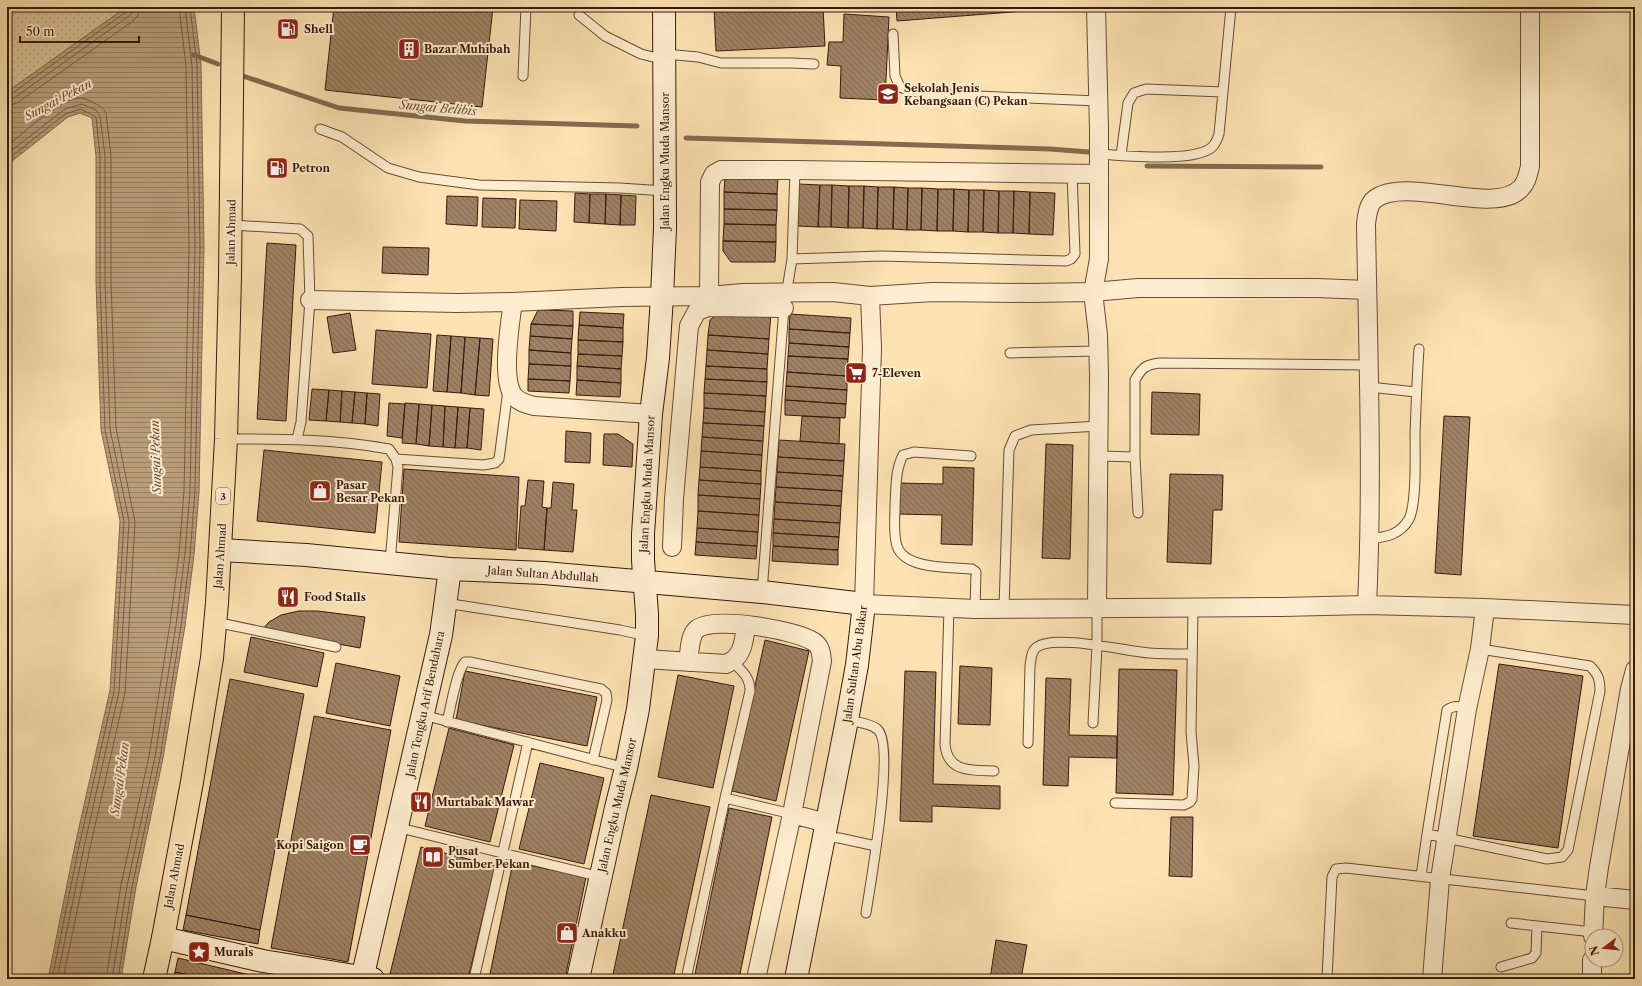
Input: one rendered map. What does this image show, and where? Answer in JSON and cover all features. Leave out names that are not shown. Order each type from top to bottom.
[{"type":"highway","name":"Jalan Ahmad","points":[[154,979],[163,938],[203,719],[215,622],[221,550],[226,439],[231,225],[233,7]]},
{"type":"street","name":"Jalan Engku Muda Mansor","points":[[578,979],[638,709],[647,636],[643,534],[651,414],[658,358],[662,297],[665,191],[664,7]]},
{"type":"street","points":[[1096,7],[1099,259],[1093,292],[1098,335],[1099,456],[1097,608]]},
{"type":"street","points":[[1367,605],[1370,539],[1369,365],[1366,224],[1368,210],[1374,199],[1386,194],[1402,191],[1480,198],[1500,198],[1512,194],[1520,189],[1527,179],[1530,166],[1530,7]]},
{"type":"street","points":[[709,296],[710,182],[714,174],[721,170],[1098,174]]},
{"type":"street","points":[[672,547],[674,499],[686,359],[690,326],[697,311],[708,307],[784,300],[833,292],[870,296],[933,292],[1093,292],[1138,288],[1310,288],[1367,290]]},
{"type":"street","points":[[310,300],[513,302],[621,297],[709,296],[743,293],[784,300]]},
{"type":"street","name":"Jalan Sultan Abu Bakar","points":[[796,979],[847,720],[858,658],[864,604],[872,348],[870,296]]},
{"type":"street","points":[[513,302],[510,322],[507,376],[509,387],[514,396],[523,403],[534,406],[651,414]]},
{"type":"street","points":[[658,358],[686,359]]},
{"type":"street","points":[[645,497],[674,499]]},
{"type":"street","name":"Jalan Sultan Abdullah","points":[[221,550],[306,555],[450,569],[544,573],[762,592],[864,604]]},
{"type":"street","name":"Jalan Tengku Arif Bendahara","points":[[366,978],[396,827],[441,635],[450,569]]},
{"type":"street","points":[[864,604],[975,609],[1318,607],[1367,605],[1485,608],[1635,615]]},
{"type":"street","points":[[1432,979],[1440,879],[1467,709],[1480,649],[1485,608]]},
{"type":"street","points":[[688,662],[692,637],[696,630],[703,625],[713,623],[773,628],[800,635],[814,642],[821,649],[822,660],[792,814],[756,979]]},
{"type":"street","points":[[644,659],[726,664],[732,662],[739,655],[743,645],[746,625]]},
{"type":"street","points":[[1593,928],[1595,896],[1615,774],[1635,670]]},
{"type":"street","points":[[792,814],[826,830]]},
{"type":"street","points":[[1595,896],[1635,900]]},
{"type":"street","points":[[163,938],[263,961],[366,978]]},
{"type":"street","points":[[1592,968],[1592,979]]},
{"type":"lane","points":[[523,76],[526,7]]},
{"type":"lane","points":[[1098,154],[1180,157],[1199,154],[1214,146],[1219,134],[1231,7]]},
{"type":"lane","points":[[579,15],[604,36],[641,54],[665,57],[698,57],[721,63],[783,62],[814,64]]},
{"type":"lane","points":[[893,34],[895,76],[900,87],[911,91],[1098,101]]},
{"type":"lane","points":[[1120,155],[1126,110],[1128,103],[1134,94],[1146,89],[1223,92]]},
{"type":"lane","points":[[320,129],[342,137],[388,168],[419,177],[479,185],[620,188],[665,191]]},
{"type":"lane","points":[[762,592],[784,300],[792,259],[795,170]]},
{"type":"lane","points":[[792,259],[882,256],[1066,261],[1072,259],[1075,254],[1072,174]]},
{"type":"lane","points":[[231,225],[300,229],[308,236],[310,300],[301,422],[298,439]]},
{"type":"lane","points":[[1370,539],[1391,536],[1401,529],[1409,518],[1414,496],[1416,392],[1419,349]]},
{"type":"lane","points":[[1010,353],[1098,351]]},
{"type":"lane","points":[[1138,513],[1135,457],[1135,380],[1140,371],[1149,364],[1369,365]]},
{"type":"lane","points":[[396,458],[482,465],[495,463],[499,459],[509,387]]},
{"type":"lane","points":[[1369,387],[1416,392]]},
{"type":"lane","points":[[1004,608],[1009,450],[1015,436],[1031,430],[1099,426]]},
{"type":"lane","points":[[226,439],[298,439],[341,442],[389,449],[396,458],[398,467],[390,563]]},
{"type":"lane","points":[[971,456],[914,452],[903,455],[898,465],[894,531],[897,547],[906,557],[918,564],[972,569],[976,572],[975,609]]},
{"type":"lane","points":[[1099,456],[1135,457]]},
{"type":"lane","points":[[446,603],[620,630],[647,636]]},
{"type":"lane","points":[[950,608],[945,745],[946,754],[950,761],[958,767],[994,771]]},
{"type":"lane","points":[[1093,723],[1097,646],[1097,608]]},
{"type":"lane","points":[[1116,803],[1184,805],[1192,799],[1194,766],[1191,732],[1193,608]]},
{"type":"lane","points":[[215,622],[336,647]]},
{"type":"lane","points":[[1028,743],[1030,666],[1032,654],[1036,647],[1047,642],[1079,643],[1149,653],[1192,654]]},
{"type":"lane","points":[[1427,834],[1547,859],[1562,857],[1568,850],[1600,691],[1600,681],[1597,673],[1590,666],[1480,649]]},
{"type":"lane","points":[[448,722],[459,674],[465,662],[601,689],[606,693],[607,700],[593,760]]},
{"type":"lane","points":[[686,979],[750,691],[750,683],[747,677],[732,662]]},
{"type":"lane","points":[[1420,876],[1447,710],[1453,706],[1460,706],[1467,709]]},
{"type":"lane","points":[[423,715],[626,768]]},
{"type":"lane","points":[[847,720],[877,729],[882,735],[883,794],[866,913]]},
{"type":"lane","points":[[474,979],[528,742]]},
{"type":"lane","points":[[725,798],[792,814]]},
{"type":"lane","points":[[396,827],[601,877]]},
{"type":"lane","points":[[826,830],[839,838],[876,846]]},
{"type":"lane","points":[[1327,979],[1332,877],[1336,869],[1346,868],[1595,896]]},
{"type":"lane","points":[[1511,923],[1584,933]]},
{"type":"lane","points":[[1501,967],[1532,958],[1536,953],[1537,926]]},
{"type":"shaded area","points":[[7,7],[162,7],[125,8],[7,92]]},
{"type":"water","name":"Sungai Pekan","points":[[194,7],[201,65],[204,247],[199,492],[194,555],[185,626],[163,758],[136,887],[121,979],[48,979],[75,845],[110,690],[120,521],[101,430],[96,282],[96,156],[92,118],[80,113],[68,117],[7,165],[7,92],[125,8]]},
{"type":"building","name":"Bazar Muhibah","points":[[334,7],[493,7],[482,107],[325,90]]},
{"type":"building","points":[[714,7],[823,7],[825,46],[716,51]]},
{"type":"building","points":[[896,7],[1050,7],[1050,9],[897,21]]},
{"type":"building","points":[[844,14],[889,17],[885,100],[840,98],[841,66],[827,65],[829,42],[843,42]]},
{"type":"building","points":[[725,176],[778,178],[777,194],[724,192]]},
{"type":"building","points":[[799,184],[820,185],[818,227],[798,226]]},
{"type":"building","points":[[820,185],[832,185],[831,227],[818,227]]},
{"type":"building","points":[[832,185],[849,186],[848,228],[831,227]]},
{"type":"building","points":[[849,186],[864,186],[863,228],[848,228]]},
{"type":"building","points":[[864,186],[878,187],[877,229],[863,228]]},
{"type":"building","points":[[878,187],[894,187],[893,229],[877,229]]},
{"type":"building","points":[[894,187],[908,188],[907,230],[893,229]]},
{"type":"building","points":[[908,188],[922,188],[921,230],[907,230]]},
{"type":"building","points":[[922,188],[938,189],[937,231],[921,230]]},
{"type":"building","points":[[938,189],[954,189],[953,231],[937,231]]},
{"type":"building","points":[[954,189],[969,190],[968,232],[953,231]]},
{"type":"building","points":[[969,190],[984,190],[983,232],[968,232]]},
{"type":"building","points":[[984,190],[999,191],[998,233],[983,232]]},
{"type":"building","points":[[999,191],[1014,191],[1013,233],[998,233]]},
{"type":"building","points":[[1014,191],[1030,192],[1029,234],[1013,233]]},
{"type":"building","points":[[724,192],[777,194],[777,210],[724,209]]},
{"type":"building","points":[[1030,192],[1055,193],[1053,235],[1029,234]]},
{"type":"building","points":[[575,193],[590,194],[589,223],[574,222]]},
{"type":"building","points":[[590,194],[606,194],[605,224],[589,223]]},
{"type":"building","points":[[606,194],[621,195],[620,225],[605,224]]},
{"type":"building","points":[[621,195],[636,196],[635,225],[620,225]]},
{"type":"building","points":[[447,196],[478,197],[477,226],[446,224]]},
{"type":"building","points":[[483,198],[516,199],[515,228],[482,227]]},
{"type":"building","points":[[520,200],[557,201],[556,231],[519,229]]},
{"type":"building","points":[[724,209],[777,210],[776,225],[724,224]]},
{"type":"building","points":[[724,224],[776,225],[776,242],[723,241]]},
{"type":"building","points":[[723,241],[776,242],[775,262],[731,262],[723,251]]},
{"type":"building","points":[[267,243],[296,245],[286,421],[257,419]]},
{"type":"building","points":[[383,247],[429,248],[428,275],[382,273]]},
{"type":"building","points":[[538,310],[573,311],[573,326],[531,324]]},
{"type":"building","points":[[722,310],[771,312],[769,339],[708,335],[710,320]]},
{"type":"building","points":[[580,312],[624,314],[623,328],[579,325]]},
{"type":"building","points":[[350,313],[356,350],[333,353],[327,317]]},
{"type":"building","points":[[790,314],[851,318],[850,333],[789,329]]},
{"type":"building","points":[[531,324],[573,326],[572,339],[530,336]]},
{"type":"building","points":[[579,325],[623,328],[623,342],[578,340]]},
{"type":"building","points":[[789,329],[850,333],[849,347],[789,343]]},
{"type":"building","points":[[376,330],[431,334],[427,388],[372,384]]},
{"type":"building","points":[[437,335],[451,336],[447,392],[433,391]]},
{"type":"building","points":[[708,335],[769,339],[768,354],[707,350]]},
{"type":"building","points":[[451,336],[465,337],[461,393],[447,392]]},
{"type":"building","points":[[530,336],[572,339],[571,353],[529,350]]},
{"type":"building","points":[[465,337],[480,338],[475,395],[461,393]]},
{"type":"building","points":[[480,338],[493,339],[489,396],[475,395]]},
{"type":"building","points":[[578,340],[623,342],[622,356],[578,354]]},
{"type":"building","points":[[789,343],[849,347],[848,359],[788,356]]},
{"type":"building","points":[[529,350],[571,353],[571,366],[529,364]]},
{"type":"building","points":[[707,350],[768,354],[767,369],[706,366]]},
{"type":"building","points":[[578,354],[622,356],[621,369],[577,366]]},
{"type":"building","points":[[788,356],[848,359],[847,376],[787,372]]},
{"type":"building","points":[[529,364],[571,366],[570,381],[528,379]]},
{"type":"building","points":[[577,366],[621,369],[621,383],[577,380]]},
{"type":"building","points":[[706,366],[767,369],[767,382],[705,379]]},
{"type":"building","points":[[787,372],[847,376],[847,390],[786,386]]},
{"type":"building","points":[[528,379],[570,381],[569,393],[528,391]]},
{"type":"building","points":[[705,379],[767,382],[766,396],[704,393]]},
{"type":"building","points":[[577,380],[621,383],[620,397],[576,395]]},
{"type":"building","points":[[786,386],[847,390],[846,404],[785,400]]},
{"type":"building","points":[[312,389],[329,390],[326,421],[309,420]]},
{"type":"building","points":[[329,390],[342,391],[340,422],[326,421]]},
{"type":"building","points":[[342,391],[355,392],[352,423],[340,422]]},
{"type":"building","points":[[355,392],[367,393],[365,424],[352,423]]},
{"type":"building","points":[[1152,392],[1200,394],[1199,435],[1151,434]]},
{"type":"building","points":[[367,393],[380,394],[378,426],[365,424]]},
{"type":"building","points":[[704,393],[766,396],[765,412],[704,408]]},
{"type":"building","points":[[785,400],[846,404],[845,418],[785,415]]},
{"type":"building","points":[[389,403],[405,404],[402,438],[387,436]]},
{"type":"building","points":[[405,403],[419,404],[416,444],[402,443]]},
{"type":"building","points":[[419,404],[432,405],[429,446],[416,444]]},
{"type":"building","points":[[432,405],[445,406],[443,447],[429,446]]},
{"type":"building","points":[[445,406],[458,407],[455,448],[443,447]]},
{"type":"building","points":[[458,407],[470,408],[467,448],[455,448]]},
{"type":"building","points":[[470,408],[484,409],[481,450],[467,448]]},
{"type":"building","points":[[704,408],[765,412],[764,426],[703,423]]},
{"type":"building","points":[[802,416],[840,418],[839,444],[800,441]]},
{"type":"building","points":[[1444,416],[1470,417],[1461,575],[1435,573]]},
{"type":"building","points":[[703,423],[764,426],[763,441],[702,437]]},
{"type":"building","points":[[566,431],[591,433],[590,463],[565,462]]},
{"type":"building","points":[[604,434],[618,434],[633,444],[632,467],[603,465]]},
{"type":"building","points":[[702,437],[763,441],[762,455],[701,451]]},
{"type":"building","points":[[779,440],[845,444],[844,461],[778,457]]},
{"type":"building","points":[[1046,444],[1073,445],[1070,559],[1042,558]]},
{"type":"building","name":"Pasar Besar Pekan","points":[[264,450],[382,462],[375,533],[257,521]]},
{"type":"building","points":[[701,451],[762,455],[761,471],[700,467]]},
{"type":"building","points":[[778,457],[844,461],[843,476],[777,472]]},
{"type":"building","points":[[700,467],[761,471],[761,484],[699,480]]},
{"type":"building","points":[[943,467],[974,468],[972,545],[941,544],[942,515],[897,514],[898,483],[943,484]]},
{"type":"building","points":[[404,469],[519,477],[516,550],[399,542]]},
{"type":"building","points":[[777,472],[843,476],[842,491],[776,487]]},
{"type":"building","points":[[1170,474],[1223,475],[1222,510],[1213,510],[1211,564],[1167,562]]},
{"type":"building","points":[[528,480],[544,481],[542,507],[547,508],[544,550],[518,548],[521,506],[525,506]]},
{"type":"building","points":[[699,480],[761,484],[760,499],[698,495]]},
{"type":"building","points":[[553,482],[574,484],[572,510],[577,510],[573,552],[544,550],[547,508],[551,508]]},
{"type":"building","points":[[776,487],[842,491],[841,506],[775,502]]},
{"type":"building","points":[[698,495],[760,499],[759,515],[698,511]]},
{"type":"building","points":[[775,502],[841,506],[840,523],[774,519]]},
{"type":"building","points":[[698,511],[759,515],[758,532],[697,528]]},
{"type":"building","points":[[774,519],[840,523],[839,537],[773,533]]},
{"type":"building","points":[[697,528],[758,532],[757,546],[696,542]]},
{"type":"building","points":[[773,533],[839,537],[838,550],[773,546]]},
{"type":"building","points":[[696,542],[757,546],[756,559],[695,555]]},
{"type":"building","points":[[773,546],[838,550],[838,565],[772,561]]},
{"type":"building","points":[[299,611],[318,611],[365,617],[360,648],[262,630],[269,622],[281,615]]},
{"type":"building","points":[[251,637],[324,653],[317,687],[244,672]]},
{"type":"building","points":[[765,640],[809,651],[776,801],[732,791]]},
{"type":"building","points":[[336,663],[400,676],[390,726],[326,713]]},
{"type":"building","points":[[1499,664],[1583,676],[1558,848],[1473,836]]},
{"type":"building","points":[[960,666],[992,668],[990,725],[958,724]]},
{"type":"building","points":[[1119,669],[1177,670],[1173,795],[1116,793]]},
{"type":"building","points":[[465,671],[597,697],[587,746],[456,720]]},
{"type":"building","points":[[905,671],[936,672],[933,784],[1000,786],[1000,809],[932,806],[932,822],[900,821]]},
{"type":"building","points":[[678,675],[734,686],[713,788],[658,777]]},
{"type":"building","points":[[1046,678],[1071,679],[1069,735],[1117,736],[1117,758],[1069,757],[1068,786],[1043,785]]},
{"type":"building","points":[[230,679],[304,694],[260,930],[186,915]]},
{"type":"building","points":[[314,716],[391,730],[348,962],[271,948]]},
{"type":"building","points":[[449,728],[514,745],[490,842],[425,826]]},
{"type":"building","points":[[540,763],[604,778],[584,864],[519,849]]},
{"type":"building","points":[[651,795],[710,807],[673,979],[612,979]]},
{"type":"building","points":[[729,808],[772,817],[739,979],[694,979]]},
{"type":"building","points":[[1171,817],[1193,817],[1192,877],[1169,876]]},
{"type":"building","points":[[421,847],[495,866],[468,979],[409,979],[390,974]]},
{"type":"building","points":[[513,862],[586,877],[565,979],[489,979]]},
{"type":"building","points":[[186,915],[260,930],[258,944],[183,930]]},
{"type":"building","points":[[996,940],[1027,945],[1021,979],[990,979]]},
{"type":"building","points":[[178,958],[254,976],[253,979],[206,979],[175,972]]},
{"type":"building","points":[[175,972],[206,979],[173,979]]},
{"type":"waterway","points":[[194,55],[218,64]]},
{"type":"waterway","name":"Sungai Belibis","points":[[243,76],[339,108],[465,121],[637,126]]},
{"type":"waterway","points":[[686,138],[1050,149],[1089,152]]},
{"type":"waterway","points":[[1147,166],[1321,167]]},
{"type":"place","name":"Shell","points":[[288,29]]},
{"type":"place","name":"Bazar Muhibah","points":[[409,49]]},
{"type":"place","name":"Sekolah Jenis Kebangsaan (C) Pekan","points":[[888,94]]},
{"type":"place","name":"Petron","points":[[277,168]]},
{"type":"place","name":"7-Eleven","points":[[856,373]]},
{"type":"place","name":"Pasar Besar Pekan","points":[[320,491]]},
{"type":"place","name":"Food Stalls","points":[[288,597]]},
{"type":"place","name":"Murtabak Mawar","points":[[421,802]]},
{"type":"place","name":"Kopi Saigon","points":[[360,845]]},
{"type":"place","name":"Pusat Sumber Pekan","points":[[433,857]]},
{"type":"place","name":"Anakku","points":[[567,933]]},
{"type":"place","name":"Murals","points":[[199,952]]}]
